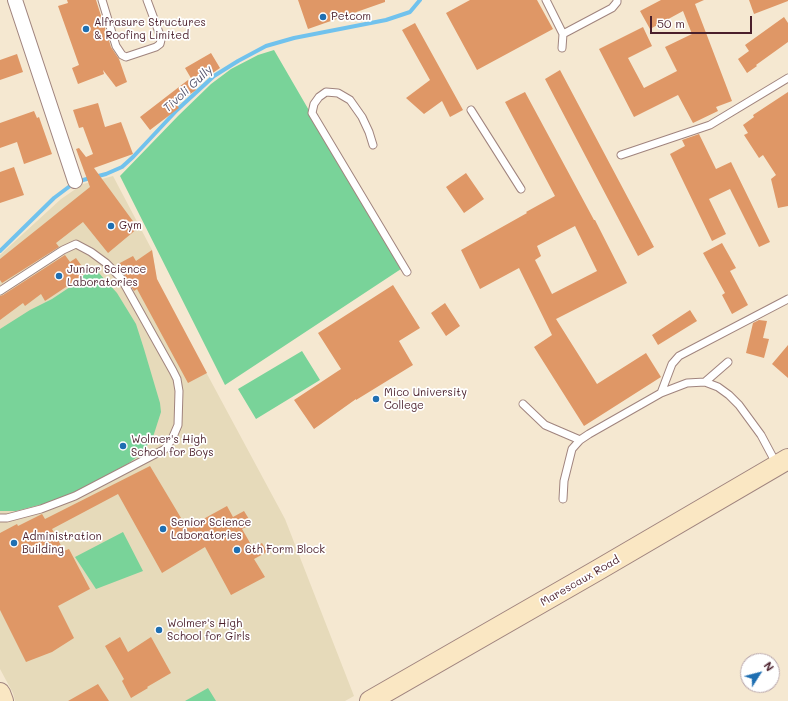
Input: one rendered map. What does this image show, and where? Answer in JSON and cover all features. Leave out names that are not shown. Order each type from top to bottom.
[{"type":"main road","name":"Marescaux Road","points":[[370,701],[585,578],[782,462]]},
{"type":"main road","points":[[0,693],[3,701]]},
{"type":"street","points":[[15,0],[75,182]]},
{"type":"lane","points":[[102,0],[116,46],[122,55],[126,57],[156,47],[160,44],[160,35],[147,0]]},
{"type":"lane","points":[[546,0],[563,34],[562,48]]},
{"type":"lane","points":[[563,34],[612,8],[617,0]]},
{"type":"lane","points":[[621,155],[710,125],[788,78]]},
{"type":"lane","points":[[373,145],[370,132],[350,100],[338,93],[326,92],[319,96],[314,104],[312,113],[407,272]]},
{"type":"lane","points":[[471,110],[521,190]]},
{"type":"lane","points":[[0,291],[63,250],[76,244],[91,252],[106,263],[121,278],[173,371],[177,379],[179,391],[178,425],[172,440],[165,449],[75,496],[41,509],[7,518],[0,518]]},
{"type":"lane","points":[[661,393],[667,374],[672,364],[679,356],[788,300]]},
{"type":"lane","points":[[705,382],[728,362]]},
{"type":"lane","points":[[563,499],[564,481],[572,449],[580,440],[661,393],[687,383],[705,382],[718,387],[729,395],[739,405],[782,462]]},
{"type":"lane","points":[[523,404],[545,426],[580,440]]},
{"type":"shaded area","name":"Wolmer's High School for Boys","points":[[113,176],[152,250],[157,281],[285,519],[354,696],[345,701],[15,701],[13,693],[0,669],[0,255],[61,199],[83,184]]},
{"type":"green space","points":[[274,50],[401,269],[225,385],[120,176],[211,84],[231,69],[258,55]]},
{"type":"green space","points":[[90,269],[98,272],[117,293],[136,324],[160,403],[161,412],[153,437],[141,454],[129,463],[70,494],[43,504],[16,511],[0,511],[0,329],[30,310],[52,299],[76,283]]},
{"type":"green space","points":[[302,351],[320,380],[256,419],[238,389]]},
{"type":"green space","points":[[123,532],[143,571],[96,589],[75,557]]},
{"type":"green space","points":[[208,688],[216,701],[185,701]]},
{"type":"building","name":"Alfrasure Structures & Roofing Limited","points":[[67,0],[96,0],[111,47],[119,59],[127,82],[116,87],[103,70],[104,74],[78,84],[72,68],[79,65],[58,6],[68,3]]},
{"type":"building","name":"Petcom","points":[[298,0],[385,0],[385,2],[308,29]]},
{"type":"building","points":[[470,0],[537,0],[553,29],[477,70],[446,13]]},
{"type":"building","points":[[661,0],[704,0],[695,4],[732,101],[716,107],[718,111],[693,123],[678,95],[634,117],[599,49],[643,27],[652,46],[628,58],[644,88],[677,71],[665,47],[692,34],[683,11],[650,29],[640,11]]},
{"type":"building","points":[[749,0],[788,0],[788,1],[754,14]]},
{"type":"building","points":[[784,17],[788,23],[788,42],[747,73],[738,59],[749,51],[745,45]]},
{"type":"building","points":[[415,23],[463,110],[450,117],[442,101],[424,114],[406,98],[430,80],[402,30]]},
{"type":"building","points":[[211,53],[220,68],[195,85],[185,68]]},
{"type":"building","points":[[17,54],[23,72],[0,80],[0,60]]},
{"type":"building","points":[[560,70],[654,247],[638,256],[545,79]]},
{"type":"building","points":[[188,80],[196,90],[176,104],[179,108],[150,130],[140,117]]},
{"type":"building","points":[[525,92],[595,220],[627,283],[556,319],[597,384],[646,353],[661,377],[584,426],[534,347],[552,335],[519,268],[480,289],[461,250],[555,196],[505,102]],"holes":[[[575,226],[597,271],[552,294],[535,260],[541,256],[537,246]]]},
{"type":"building","points":[[788,92],[788,206],[778,208],[771,179],[776,175],[763,155],[759,158],[744,135],[748,133],[743,125],[754,117],[753,115]]},
{"type":"building","points":[[98,103],[105,127],[121,122],[133,154],[94,168],[138,228],[108,253],[83,222],[56,243],[59,247],[2,283],[0,280],[0,259],[90,187],[76,149],[79,148],[86,157],[93,154],[83,127],[79,128],[73,110]]},
{"type":"building","points":[[34,111],[37,118],[39,117],[52,154],[24,164],[17,142],[0,148],[0,123]]},
{"type":"building","points":[[699,134],[716,169],[731,162],[770,242],[759,247],[730,189],[709,199],[726,234],[712,241],[670,154],[685,146],[682,140]]},
{"type":"building","points":[[14,167],[24,195],[0,203],[0,172]]},
{"type":"building","points":[[466,173],[484,199],[464,213],[446,187]]},
{"type":"building","points":[[722,243],[736,268],[730,271],[748,305],[732,314],[722,295],[725,293],[703,253]]},
{"type":"building","points":[[152,250],[157,279],[207,373],[188,383],[137,289],[134,291],[118,264],[133,256],[136,261]]},
{"type":"building","points":[[65,255],[70,262],[76,258],[86,272],[45,301],[41,294],[25,306],[23,303],[0,320],[0,296]]},
{"type":"building","points":[[393,285],[420,328],[399,341],[413,365],[356,399],[314,429],[294,400],[341,369],[318,333]]},
{"type":"building","points":[[445,303],[460,326],[446,336],[431,313]]},
{"type":"building","points":[[690,310],[697,321],[658,345],[652,335]]},
{"type":"building","points":[[759,320],[767,321],[763,338],[769,339],[764,358],[746,353],[753,323]]},
{"type":"building","points":[[788,345],[788,378],[772,364]]},
{"type":"building","points":[[150,466],[187,528],[227,506],[233,517],[244,511],[252,524],[242,529],[253,548],[262,543],[267,552],[254,559],[265,577],[231,595],[205,547],[162,573],[118,494],[52,529],[64,551],[69,549],[90,589],[58,606],[74,638],[52,652],[26,662],[0,610],[0,533],[42,514],[45,519]]},
{"type":"building","points":[[120,637],[128,652],[151,637],[171,673],[131,698],[122,681],[124,679],[105,646]]},
{"type":"building","points":[[98,684],[109,701],[68,701]]},
{"type":"waterway","name":"Tivoli Gully","points":[[0,251],[54,198],[70,186],[122,167],[177,110],[214,76],[238,61],[266,46],[294,38],[386,20],[410,12],[420,0]]},
{"type":"place","name":"Petcom","points":[[323,17]]},
{"type":"place","name":"Alfrasure Structures & Roofing Limited","points":[[86,29]]},
{"type":"place","name":"Gym","points":[[111,226]]},
{"type":"place","name":"Junior Science Laboratories","points":[[59,276]]},
{"type":"place","name":"Mico University College","points":[[376,399]]},
{"type":"place","name":"Wolmer's High School for Boys","points":[[123,446]]},
{"type":"place","name":"Senior Science Laboratories","points":[[163,529]]},
{"type":"place","name":"Administration Building","points":[[14,543]]},
{"type":"place","name":"6th Form Block","points":[[237,550]]},
{"type":"place","name":"Wolmer's High School for Girls","points":[[159,630]]}]
